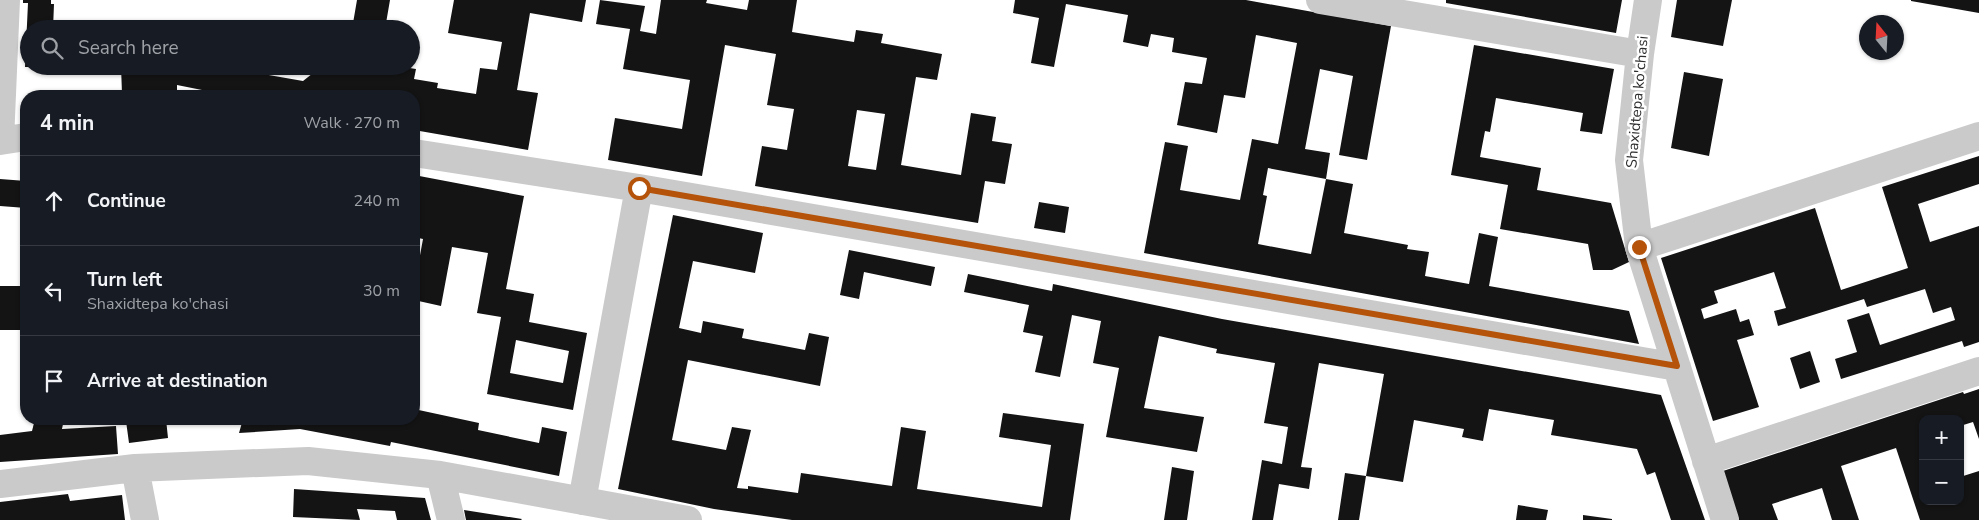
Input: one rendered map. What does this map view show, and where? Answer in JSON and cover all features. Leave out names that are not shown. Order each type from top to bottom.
[{"type":"street","points":[[6,0],[0,141],[20,138]]},
{"type":"street","points":[[1320,0],[1640,54]]},
{"type":"street","name":"Shaxidtepa ko'chasi","points":[[1648,0],[1640,54],[1629,160],[1639,247],[1725,520]]},
{"type":"street","points":[[1639,247],[1979,136]]},
{"type":"street","points":[[420,154],[639,188],[1677,366]]},
{"type":"street","points":[[582,502],[639,188]]},
{"type":"street","points":[[1706,461],[1979,371]]},
{"type":"street","points":[[0,484],[135,468],[308,461],[440,475],[688,520]]},
{"type":"street","points":[[135,468],[145,520]]},
{"type":"street","points":[[440,475],[451,520]]},
{"type":"building","points":[[23,0],[51,0],[51,4],[54,4],[53,20],[27,20],[28,3],[23,3]]},
{"type":"building","points":[[357,0],[390,0],[387,20],[354,20]]},
{"type":"building","points":[[454,0],[586,0],[582,22],[530,13],[517,90],[538,93],[528,150],[420,131],[420,90],[202,90],[177,85],[177,90],[122,90],[121,75],[269,75],[303,81],[311,75],[415,75],[414,79],[438,83],[437,88],[476,94],[480,68],[497,70],[502,42],[448,33]]},
{"type":"building","points":[[600,0],[645,6],[640,31],[656,34],[661,0],[707,0],[706,3],[747,10],[749,0],[797,0],[792,32],[854,42],[856,30],[883,34],[881,43],[942,54],[937,80],[916,77],[901,165],[961,175],[971,113],[996,117],[992,141],[1012,144],[1005,184],[985,181],[978,223],[755,186],[762,146],[787,150],[794,109],[767,105],[776,54],[725,45],[702,176],[608,160],[615,118],[682,129],[690,80],[623,69],[630,29],[596,24]],"holes":[[[857,110],[885,114],[876,170],[848,166]]]},
{"type":"building","points":[[1015,0],[1246,0],[1391,26],[1367,160],[1339,155],[1353,76],[1320,69],[1305,149],[1330,153],[1326,179],[1353,184],[1344,233],[1408,245],[1407,249],[1429,252],[1425,276],[1469,284],[1479,233],[1498,237],[1489,286],[1629,311],[1639,344],[1144,253],[1165,142],[1188,146],[1180,190],[1240,200],[1252,139],[1278,144],[1297,43],[1256,35],[1245,98],[1224,95],[1217,133],[1177,125],[1185,82],[1202,84],[1207,58],[1172,52],[1174,38],[1151,34],[1148,47],[1123,42],[1128,15],[1066,4],[1054,67],[1031,63],[1039,18],[1013,13]],"holes":[[[1268,168],[1326,179],[1311,254],[1258,244],[1267,196],[1263,195]]]},
{"type":"building","points":[[1446,0],[1622,0],[1616,33],[1446,3]]},
{"type":"building","points":[[1677,0],[1732,0],[1723,46],[1671,37]]},
{"type":"building","points":[[1979,0],[1979,13],[1911,1]]},
{"type":"building","points":[[1474,45],[1614,69],[1602,134],[1580,131],[1583,113],[1496,98],[1490,132],[1485,131],[1480,157],[1541,168],[1537,190],[1611,203],[1629,262],[1612,270],[1593,270],[1588,244],[1500,229],[1508,185],[1451,175]]},
{"type":"building","points":[[1684,72],[1723,79],[1709,156],[1671,148]]},
{"type":"building","points":[[1979,156],[1979,184],[1918,204],[1930,242],[1979,226],[1979,342],[1964,347],[1962,341],[1841,379],[1835,359],[1857,352],[1847,320],[1869,313],[1880,345],[1955,320],[1951,307],[1933,313],[1925,289],[1867,307],[1864,299],[1778,326],[1774,311],[1786,308],[1774,272],[1714,291],[1718,303],[1701,309],[1704,319],[1736,309],[1740,322],[1749,319],[1754,335],[1737,340],[1759,407],[1713,421],[1661,258],[1815,208],[1841,290],[1908,268],[1882,187]]},
{"type":"building","points":[[420,176],[524,196],[506,289],[534,294],[529,322],[587,333],[573,410],[487,394],[501,317],[477,313],[488,253],[452,247],[441,306],[420,301],[420,255],[423,239],[420,238]],"holes":[[[516,340],[569,351],[563,383],[510,373]]]},
{"type":"building","points":[[0,179],[20,181],[20,208],[0,206]]},
{"type":"building","points":[[1039,202],[1069,207],[1065,233],[1034,228]]},
{"type":"building","points":[[673,215],[763,233],[755,273],[693,261],[679,328],[701,333],[703,321],[744,329],[742,338],[805,350],[809,333],[829,337],[820,386],[688,360],[672,440],[726,450],[732,427],[751,430],[737,488],[748,489],[748,486],[798,493],[801,473],[892,486],[901,427],[926,431],[917,489],[1042,507],[1051,445],[999,437],[1003,413],[1084,424],[1070,520],[792,520],[714,509],[618,489]]},
{"type":"building","points":[[849,250],[935,267],[931,286],[864,272],[859,299],[840,295]]},
{"type":"building","points":[[968,274],[1052,291],[1053,284],[1222,319],[1661,395],[1705,520],[1671,520],[1655,472],[1647,475],[1637,449],[1551,435],[1554,420],[1489,409],[1483,441],[1462,437],[1464,429],[1414,420],[1403,482],[1366,476],[1384,374],[1319,363],[1301,467],[1312,468],[1309,489],[1279,484],[1273,520],[1252,520],[1262,460],[1282,464],[1288,427],[1264,423],[1275,363],[1216,353],[1217,349],[1159,336],[1144,408],[1204,417],[1197,452],[1106,437],[1119,368],[1093,363],[1101,321],[1072,315],[1060,377],[1035,372],[1043,336],[1023,332],[1029,305],[964,292]]},
{"type":"building","points":[[0,286],[20,286],[20,330],[0,330]]},
{"type":"building","points":[[1810,351],[1820,382],[1800,389],[1790,358]]},
{"type":"building","points":[[1979,389],[1979,439],[1973,422],[1964,425],[1964,415],[1919,415],[1919,505],[1964,505],[1964,476],[1979,471],[1979,520],[1920,520],[1896,448],[1841,466],[1859,520],[1832,520],[1822,488],[1772,504],[1778,520],[1739,520],[1723,471],[1963,392],[1964,394]]},
{"type":"building","points":[[420,410],[479,423],[478,430],[539,443],[542,427],[567,432],[559,476],[391,442],[390,446],[300,429],[239,433],[241,425],[420,425]]},
{"type":"building","points":[[34,425],[63,425],[62,429],[116,426],[118,454],[0,462],[0,435],[32,431]]},
{"type":"building","points":[[127,425],[167,425],[168,438],[129,443]]},
{"type":"building","points":[[1172,467],[1194,471],[1187,520],[1164,520]]},
{"type":"building","points":[[1345,473],[1366,476],[1359,520],[1338,520]]},
{"type":"building","points":[[294,489],[425,498],[431,520],[397,520],[395,511],[357,509],[360,520],[293,517]]},
{"type":"building","points":[[68,494],[70,501],[122,495],[125,520],[0,520],[0,502]]},
{"type":"building","points":[[1518,505],[1548,510],[1546,520],[1516,520]]},
{"type":"building","points":[[464,510],[522,519],[466,520]]},
{"type":"building","points":[[1583,515],[1612,519],[1612,520],[1583,520]]},
{"type":"route","points":[[639,188],[1677,366],[1639,247]]}]
